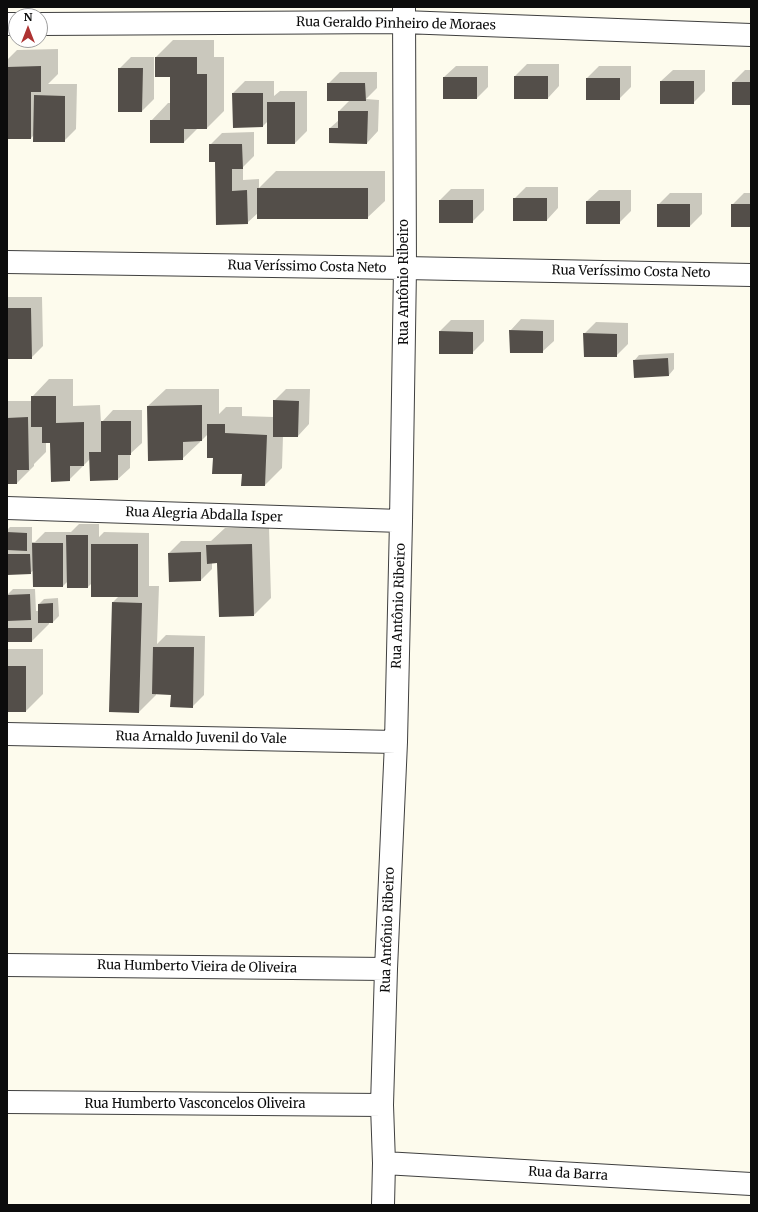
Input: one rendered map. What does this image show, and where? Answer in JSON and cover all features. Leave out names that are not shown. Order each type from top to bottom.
[{"type":"street","name":"Rua Geraldo Pinheiro de Moraes","points":[[48,24],[403,14],[751,35]]},
{"type":"street","name":"Rua Antônio Ribeiro","points":[[383,1205],[384,1163],[382,1105],[386,968],[396,742],[401,521],[405,268],[403,14]]},
{"type":"street","name":"Rua Veríssimo Costa Neto","points":[[7,262],[751,275]]},
{"type":"street","name":"Rua Alegria Abdalla Isper","points":[[7,508],[401,521]]},
{"type":"street","name":"Rua Arnaldo Juvenil do Vale","points":[[7,734],[396,742]]},
{"type":"street","name":"Rua Humberto Vieira de Oliveira","points":[[7,965],[386,968]]},
{"type":"street","name":"Rua Humberto Vasconcelos Oliveira","points":[[7,1102],[382,1105]]},
{"type":"street","name":"Rua da Barra","points":[[384,1163],[751,1184]]},
{"type":"building","points":[[155,57],[197,57],[197,74],[207,74],[207,129],[184,129],[184,143],[150,143],[150,120],[170,120],[170,77],[155,77]]},
{"type":"building","points":[[41,66],[41,92],[31,92],[31,139],[7,139],[7,67]]},
{"type":"building","points":[[118,68],[143,68],[142,112],[118,112]]},
{"type":"building","points":[[514,76],[548,76],[548,99],[514,99]]},
{"type":"building","points":[[443,77],[477,77],[477,99],[443,99]]},
{"type":"building","points":[[586,78],[620,78],[620,100],[586,100]]},
{"type":"building","points":[[660,81],[694,81],[694,104],[660,104]]},
{"type":"building","points":[[732,82],[751,82],[751,105],[732,105]]},
{"type":"building","points":[[327,83],[365,83],[366,101],[327,101]]},
{"type":"building","points":[[232,93],[263,93],[263,127],[233,128]]},
{"type":"building","points":[[34,95],[65,96],[65,142],[33,142]]},
{"type":"building","points":[[267,102],[295,102],[295,144],[267,144]]},
{"type":"building","points":[[338,111],[368,111],[367,144],[329,143],[329,128],[338,128]]},
{"type":"building","points":[[209,144],[242,144],[243,169],[232,169],[232,191],[247,190],[248,224],[216,225],[215,162],[209,162]]},
{"type":"building","points":[[257,188],[368,188],[368,219],[257,219]]},
{"type":"building","points":[[513,198],[547,198],[547,221],[513,221]]},
{"type":"building","points":[[439,200],[473,200],[473,223],[439,223]]},
{"type":"building","points":[[586,201],[620,201],[620,224],[586,224]]},
{"type":"building","points":[[657,204],[690,204],[690,227],[657,227]]},
{"type":"building","points":[[731,204],[751,204],[751,227],[731,227]]},
{"type":"building","points":[[7,308],[31,308],[32,359],[7,359]]},
{"type":"building","points":[[509,330],[543,331],[543,353],[510,353]]},
{"type":"building","points":[[439,331],[473,332],[473,354],[439,354]]},
{"type":"building","points":[[583,333],[617,334],[617,357],[584,357]]},
{"type":"building","points":[[668,358],[669,376],[634,378],[633,360]]},
{"type":"building","points":[[31,396],[56,396],[56,423],[84,422],[84,466],[70,466],[70,481],[51,482],[50,443],[42,443],[42,427],[31,427]]},
{"type":"building","points":[[273,400],[299,401],[298,437],[273,437]]},
{"type":"building","points":[[202,405],[202,441],[183,442],[183,460],[148,461],[147,406]]},
{"type":"building","points":[[28,417],[29,470],[17,470],[17,484],[7,484],[7,418]]},
{"type":"building","points":[[101,421],[131,421],[131,455],[118,455],[118,480],[90,481],[89,452],[101,452]]},
{"type":"building","points":[[207,424],[225,424],[225,433],[267,435],[265,486],[241,486],[242,474],[212,474],[213,458],[207,458]]},
{"type":"building","points":[[7,532],[27,533],[27,551],[7,550]]},
{"type":"building","points":[[66,535],[88,535],[88,588],[67,588]]},
{"type":"building","points":[[32,543],[63,543],[63,587],[33,587]]},
{"type":"building","points":[[91,544],[138,544],[138,597],[91,597]]},
{"type":"building","points":[[252,544],[254,616],[219,617],[217,563],[207,564],[206,545]]},
{"type":"building","points":[[201,552],[201,581],[169,582],[168,553]]},
{"type":"building","points":[[7,554],[30,554],[31,574],[7,575]]},
{"type":"building","points":[[30,594],[31,620],[7,621],[7,595]]},
{"type":"building","points":[[112,602],[142,603],[139,713],[109,712]]},
{"type":"building","points":[[53,603],[53,623],[38,623],[38,604]]},
{"type":"building","points":[[7,628],[32,628],[32,642],[7,642]]},
{"type":"building","points":[[153,647],[194,647],[193,708],[170,707],[171,695],[152,694]]},
{"type":"building","points":[[7,666],[26,666],[26,712],[7,712]]}]
